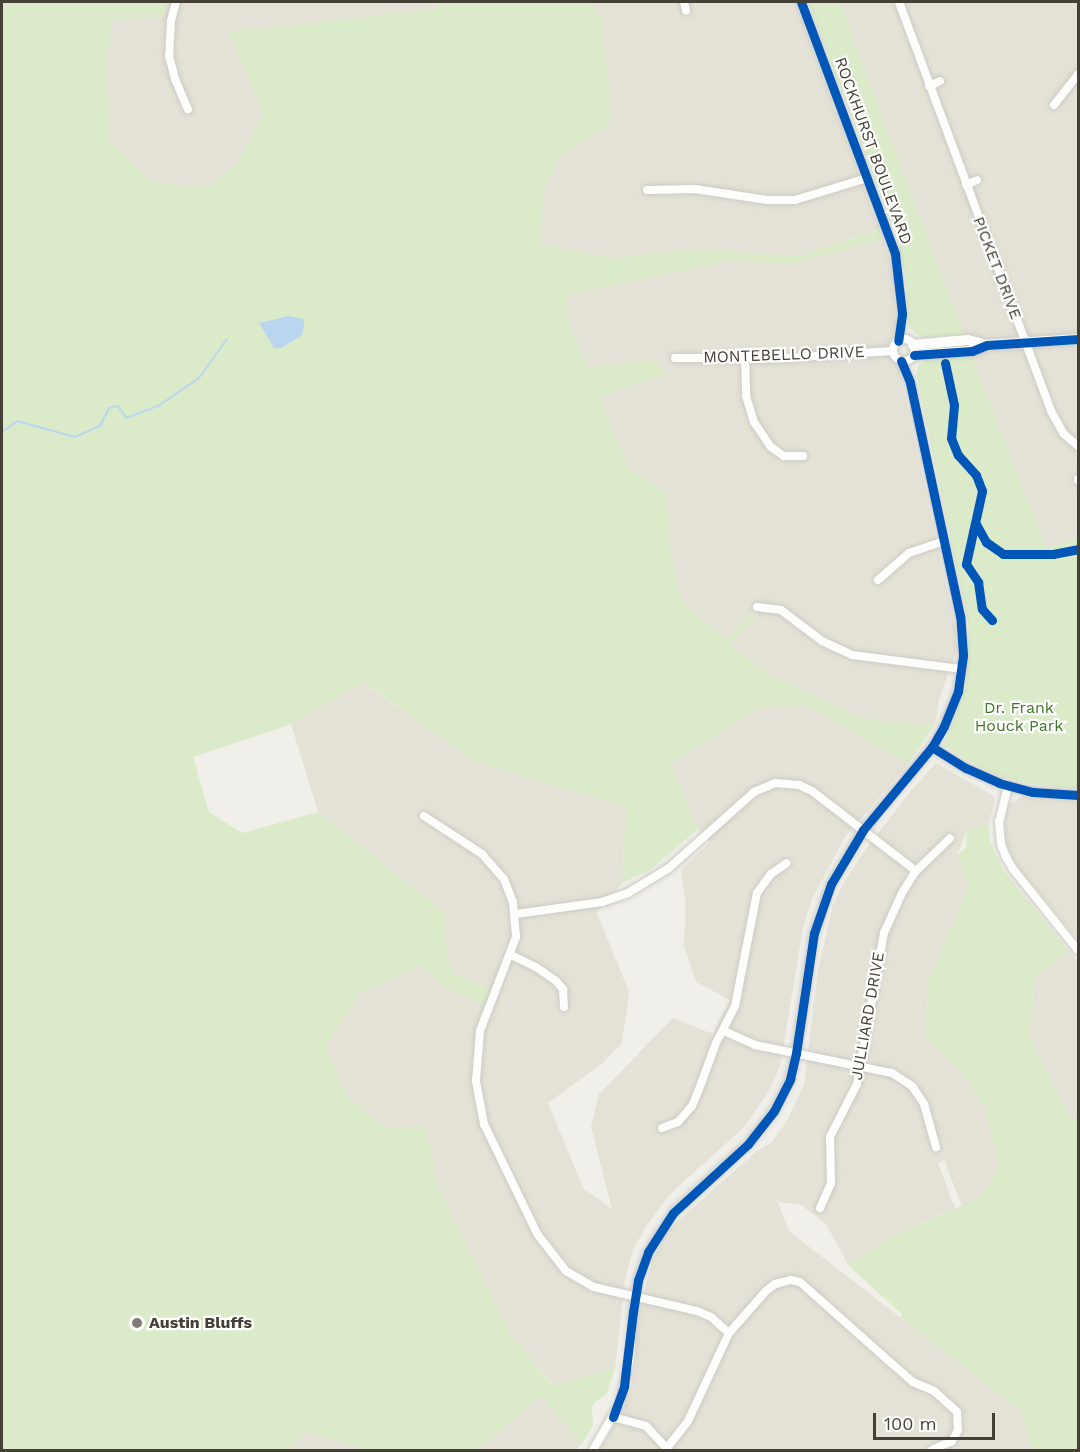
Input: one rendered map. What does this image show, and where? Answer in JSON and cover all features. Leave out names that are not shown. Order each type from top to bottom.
[{"type":"street","points":[[176,2],[170,33],[169,56],[175,79],[188,109]]},
{"type":"street","points":[[684,2],[686,11]]},
{"type":"street","name":"ROCKHURST BOULEVARD","points":[[801,2],[897,262],[902,314],[912,350],[910,381]]},
{"type":"street","name":"PICKET DRIVE","points":[[899,2],[1057,424],[1078,446]]},
{"type":"street","points":[[1054,105],[1078,74]]},
{"type":"street","points":[[929,86],[940,81]]},
{"type":"street","points":[[648,190],[680,188],[767,201],[795,200],[867,178]]},
{"type":"street","points":[[966,184],[977,180]]},
{"type":"street","name":"ROCKHURST BOULEVARD","points":[[593,1450],[620,1403],[627,1375],[635,1298],[642,1266],[665,1224],[685,1200],[764,1127],[783,1095],[796,1053],[813,933],[831,884],[863,831],[932,747],[952,707],[962,669],[960,616],[910,381],[901,361],[893,351],[898,341],[902,314]]},
{"type":"street","points":[[898,341],[912,350],[972,351],[987,345],[1078,339]]},
{"type":"street","points":[[901,361],[912,350]]},
{"type":"street","name":"MONTEBELLO DRIVE","points":[[675,358],[745,359],[893,351]]},
{"type":"street","points":[[745,359],[746,396],[754,422],[771,447],[784,456],[802,456]]},
{"type":"street","points":[[878,580],[909,554],[944,541]]},
{"type":"street","points":[[757,607],[781,610],[822,641],[852,655],[962,669]]},
{"type":"street","points":[[932,747],[966,768],[1008,786],[1032,792],[1078,795]]},
{"type":"street","points":[[516,914],[594,903],[628,893],[669,868],[754,792],[775,783],[799,785],[812,791],[916,871]]},
{"type":"street","points":[[1008,786],[999,821],[1001,844],[1006,857],[1012,869],[1078,950]]},
{"type":"street","points":[[424,816],[491,863],[504,879],[516,914],[516,937],[511,955],[480,1030],[476,1081],[484,1124],[538,1235],[555,1260],[566,1271],[594,1287],[697,1311],[711,1317],[729,1333]]},
{"type":"street","name":"JULLIARD DRIVE","points":[[820,1208],[831,1183],[830,1137],[853,1093],[861,1066],[875,993],[879,947],[891,913],[916,871],[950,838]]},
{"type":"street","points":[[662,1128],[678,1122],[692,1106],[739,989],[757,893],[771,874],[787,863]]},
{"type":"street","points":[[511,955],[536,967],[556,981],[562,989],[564,1007]]},
{"type":"street","points":[[724,1031],[755,1046],[892,1074],[912,1086],[924,1104],[936,1148]]},
{"type":"street","points":[[613,1417],[646,1426],[667,1449],[688,1421],[729,1333],[774,1284],[791,1280],[800,1282],[913,1382],[934,1391],[957,1412],[958,1430],[952,1441],[932,1450]]},
{"type":"shaded area","points":[[167,2],[437,2],[435,9],[228,32],[264,114],[235,166],[207,187],[152,182],[110,143],[107,56],[113,19],[163,16]]},
{"type":"shaded area","points":[[592,2],[795,2],[886,247],[892,268],[899,368],[956,632],[957,649],[939,700],[935,724],[877,721],[856,715],[768,674],[730,645],[757,616],[749,614],[725,640],[682,600],[669,549],[668,494],[629,468],[599,397],[665,374],[644,360],[588,368],[568,322],[567,295],[728,261],[791,264],[878,229],[800,256],[698,249],[615,258],[540,244],[544,190],[559,158],[612,120],[601,16]]},
{"type":"shaded area","points":[[840,2],[1078,2],[1078,537],[1047,549],[972,357]]},
{"type":"shaded area","points":[[362,682],[474,761],[626,807],[622,883],[597,913],[629,992],[622,1043],[604,1062],[548,1103],[583,1188],[612,1209],[591,1126],[599,1094],[673,1018],[713,1034],[730,1000],[696,982],[684,946],[686,909],[681,870],[710,842],[698,829],[671,763],[761,707],[809,706],[908,764],[845,837],[812,899],[803,928],[780,1066],[769,1091],[744,1127],[670,1194],[646,1226],[633,1250],[625,1280],[615,1369],[554,1385],[511,1335],[439,1189],[425,1126],[385,1128],[347,1099],[324,1047],[360,994],[420,965],[443,986],[453,972],[447,957],[444,912],[318,812],[291,724]]},
{"type":"shaded area","points":[[936,763],[992,795],[995,799],[989,823],[967,831],[957,855],[969,885],[929,979],[925,1037],[956,1065],[986,1109],[999,1167],[981,1197],[962,1206],[944,1160],[938,1163],[955,1208],[887,1239],[849,1266],[826,1224],[801,1205],[779,1202],[774,1194],[790,1232],[1021,1411],[1033,1450],[599,1450],[625,1407],[630,1391],[636,1363],[638,1316],[653,1258],[669,1229],[757,1151],[772,1142],[788,1119],[804,1084],[818,970],[833,905],[861,856],[908,794]]},
{"type":"shaded area","points":[[1022,796],[1078,801],[1078,939],[1014,863],[1009,852],[1004,837],[1007,806]]},
{"type":"shaded area","points":[[1069,951],[1078,962],[1078,1123],[1070,1118],[1030,1038],[1034,979]]},
{"type":"shaded area","points":[[541,1395],[582,1444],[575,1450],[470,1450],[484,1445]]},
{"type":"shaded area","points":[[305,1432],[368,1450],[290,1450]]},
{"type":"green space","points":[[2,2],[167,2],[163,17],[113,19],[107,56],[110,142],[152,182],[207,187],[235,166],[264,114],[228,32],[435,9],[437,2],[592,2],[601,16],[612,121],[559,158],[544,190],[540,244],[615,258],[698,249],[800,256],[879,229],[883,239],[791,264],[728,261],[567,295],[568,322],[588,368],[644,360],[656,362],[666,374],[599,397],[629,468],[668,494],[669,549],[682,600],[725,640],[749,614],[757,616],[730,645],[768,674],[856,715],[877,721],[935,724],[908,764],[809,706],[761,707],[671,763],[698,829],[650,870],[622,883],[626,807],[474,761],[363,682],[289,725],[193,757],[209,812],[242,833],[318,812],[444,912],[447,957],[453,972],[490,990],[483,1005],[443,986],[420,965],[360,994],[325,1047],[348,1097],[385,1128],[425,1126],[439,1189],[511,1335],[553,1385],[615,1369],[606,1395],[596,1401],[592,1407],[593,1425],[582,1444],[541,1396],[484,1445],[470,1450],[368,1450],[305,1432],[290,1450],[2,1450]]},
{"type":"green space","points":[[808,2],[840,2],[964,335],[923,338],[909,328],[905,276],[897,239]]},
{"type":"green space","name":"Dr. Frank Houck Park","points":[[972,357],[1047,549],[1078,537],[1078,789],[1032,784],[1002,777],[943,745],[966,688],[969,627],[916,373],[918,366],[926,360]]},
{"type":"green space","points":[[989,823],[990,842],[1003,870],[1069,951],[1034,979],[1030,1038],[1070,1118],[1078,1123],[1078,1450],[1033,1450],[1021,1411],[900,1317],[902,1314],[849,1266],[887,1239],[981,1197],[999,1167],[986,1109],[956,1065],[925,1037],[929,979],[969,885],[957,855],[966,848],[967,831]]},
{"type":"water","points":[[288,316],[304,319],[301,336],[281,348],[274,348],[259,323]]},
{"type":"waterway","points":[[2,432],[17,421],[75,437],[100,426],[109,408],[118,406],[126,418],[158,406],[199,378],[227,339]]},
{"type":"cycle path","points":[[801,2],[895,254],[902,314],[898,341]]},
{"type":"cycle path","points":[[914,355],[972,351],[987,345],[1078,339]]},
{"type":"cycle path","points":[[613,1417],[624,1386],[638,1280],[648,1252],[673,1213],[748,1144],[774,1111],[790,1079],[814,933],[831,884],[863,830],[932,747],[944,726],[958,691],[963,655],[960,616],[910,382],[901,361]]},
{"type":"cycle path","points":[[945,363],[954,405],[951,438],[958,455],[976,475],[982,491],[966,564],[978,582],[982,609],[992,620]]},
{"type":"cycle path","points":[[976,524],[986,542],[1003,554],[1053,554],[1078,549]]},
{"type":"cycle path","points":[[932,747],[966,768],[999,783],[1033,792],[1078,795]]},
{"type":"place","name":"Austin Bluffs","points":[[137,1323]]}]
